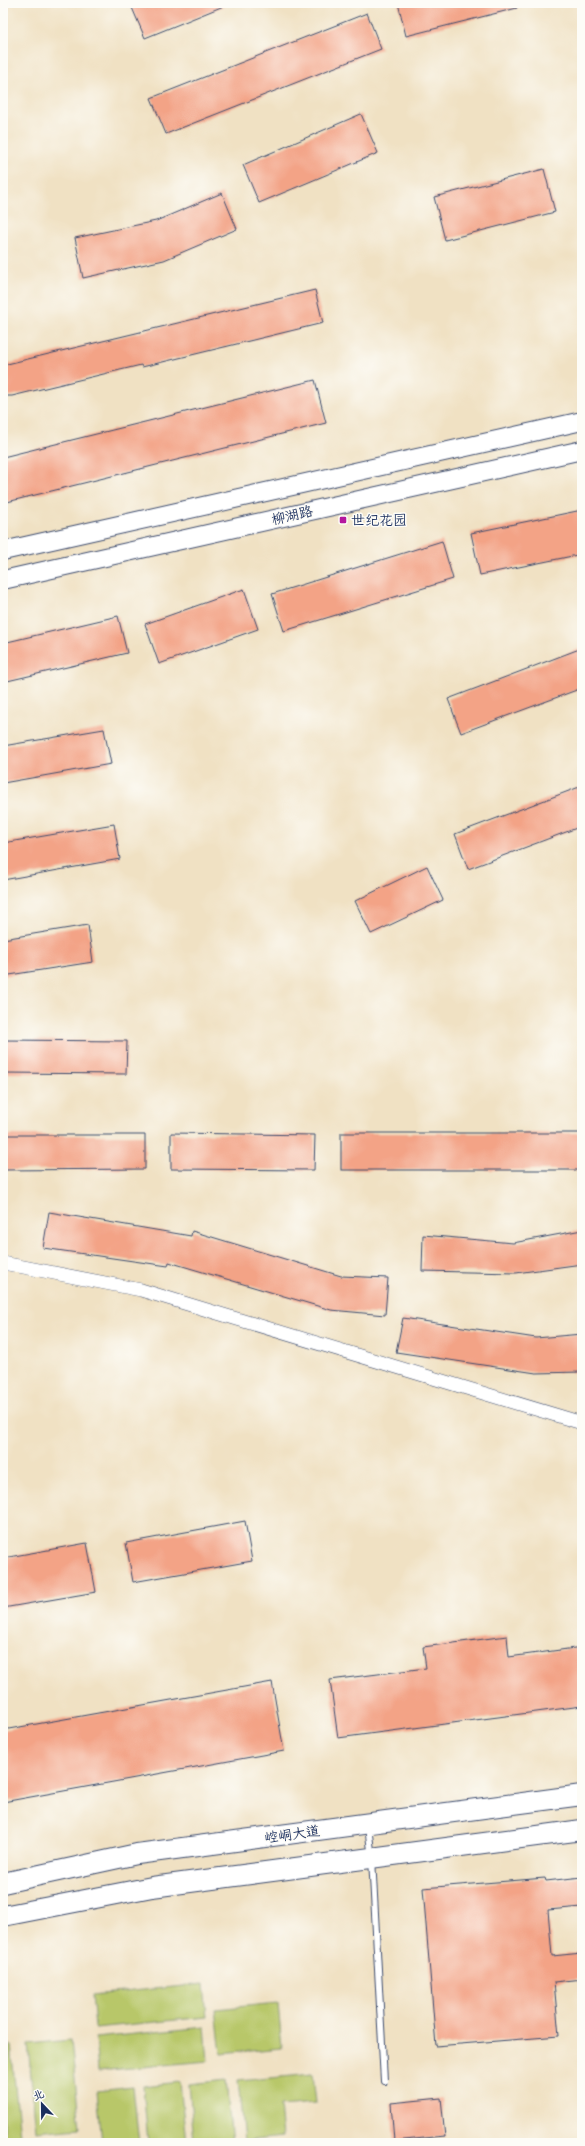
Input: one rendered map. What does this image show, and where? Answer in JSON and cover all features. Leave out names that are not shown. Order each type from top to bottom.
[{"type":"main road","name":"柳湖路","points":[[3,551],[582,421]]},
{"type":"main road","name":"柳湖路","points":[[3,580],[582,450]]},
{"type":"main road","name":"崆峒大道","points":[[3,1883],[137,1854],[582,1795]]},
{"type":"main road","points":[[3,1916],[152,1887],[582,1830]]},
{"type":"street","points":[[3,1263],[141,1290],[582,1423]]},
{"type":"lane","points":[[367,1823],[372,1858],[384,2081]]},
{"type":"green space","points":[[204,1984],[207,2017],[95,2028],[92,1995]]},
{"type":"green space","points":[[278,2003],[282,2048],[221,2054],[216,2009]]},
{"type":"green space","points":[[205,2027],[208,2061],[98,2071],[95,2038]]},
{"type":"green space","points":[[71,2040],[80,2128],[36,2132],[28,2044]]},
{"type":"green space","points":[[11,2045],[20,2136],[3,2137],[3,2046]]},
{"type":"green space","points":[[313,2074],[316,2103],[280,2106],[283,2137],[244,2141],[238,2081]]},
{"type":"green space","points":[[226,2080],[232,2143],[194,2143],[189,2084]]},
{"type":"green space","points":[[180,2082],[186,2143],[148,2143],[143,2086]]},
{"type":"green space","points":[[133,2087],[139,2143],[102,2143],[97,2091]]},
{"type":"building","points":[[130,3],[231,3],[145,38]]},
{"type":"building","points":[[398,3],[516,3],[517,8],[406,36]]},
{"type":"building","points":[[367,13],[381,49],[166,134],[151,98]]},
{"type":"building","points":[[361,114],[378,153],[259,203],[243,165]]},
{"type":"building","points":[[544,169],[555,212],[445,240],[434,197]]},
{"type":"building","points":[[222,193],[237,229],[164,260],[83,278],[75,238],[156,221]]},
{"type":"building","points":[[315,290],[323,323],[142,367],[141,365],[12,396],[3,396],[3,365]]},
{"type":"building","points":[[315,380],[326,423],[3,503],[3,457]]},
{"type":"building","points":[[582,510],[582,554],[480,575],[471,533]]},
{"type":"building","points":[[442,541],[453,579],[284,631],[272,594]]},
{"type":"building","points":[[244,589],[258,629],[159,664],[145,624]]},
{"type":"building","points":[[118,616],[127,653],[3,682],[3,643]]},
{"type":"building","points":[[582,648],[582,688],[461,733],[448,699]]},
{"type":"building","points":[[104,729],[111,764],[3,783],[3,746]]},
{"type":"building","points":[[582,786],[582,826],[468,869],[455,834]]},
{"type":"building","points":[[114,824],[120,859],[3,880],[3,843]]},
{"type":"building","points":[[427,866],[443,900],[371,934],[355,901]]},
{"type":"building","points":[[88,925],[93,962],[3,976],[3,939]]},
{"type":"building","points":[[3,1040],[127,1041],[126,1074],[3,1073]]},
{"type":"building","points":[[171,1133],[315,1135],[314,1170],[171,1169]]},
{"type":"building","points":[[341,1133],[582,1133],[582,1170],[341,1170]]},
{"type":"building","points":[[3,1135],[145,1135],[145,1169],[3,1170]]},
{"type":"building","points":[[49,1212],[191,1236],[192,1231],[341,1276],[388,1278],[385,1315],[331,1310],[169,1262],[168,1266],[43,1248]]},
{"type":"building","points":[[582,1230],[582,1264],[516,1273],[422,1271],[423,1235],[513,1243]]},
{"type":"building","points":[[403,1318],[536,1338],[582,1334],[582,1372],[536,1373],[396,1352]]},
{"type":"building","points":[[245,1521],[252,1561],[133,1582],[126,1543]]},
{"type":"building","points":[[87,1543],[96,1592],[3,1608],[3,1558]]},
{"type":"building","points":[[507,1636],[509,1657],[582,1647],[582,1706],[338,1738],[330,1680],[426,1668],[423,1647]]},
{"type":"building","points":[[272,1682],[284,1751],[3,1802],[3,1730]]},
{"type":"building","points":[[582,1877],[582,1907],[548,1910],[552,1956],[582,1953],[582,1979],[554,1982],[559,2036],[436,2046],[423,1888],[545,1878],[546,1881]]},
{"type":"building","points":[[441,2098],[445,2136],[394,2141],[391,2103]]},
{"type":"place","name":"世纪花园","points":[[343,520]]}]
